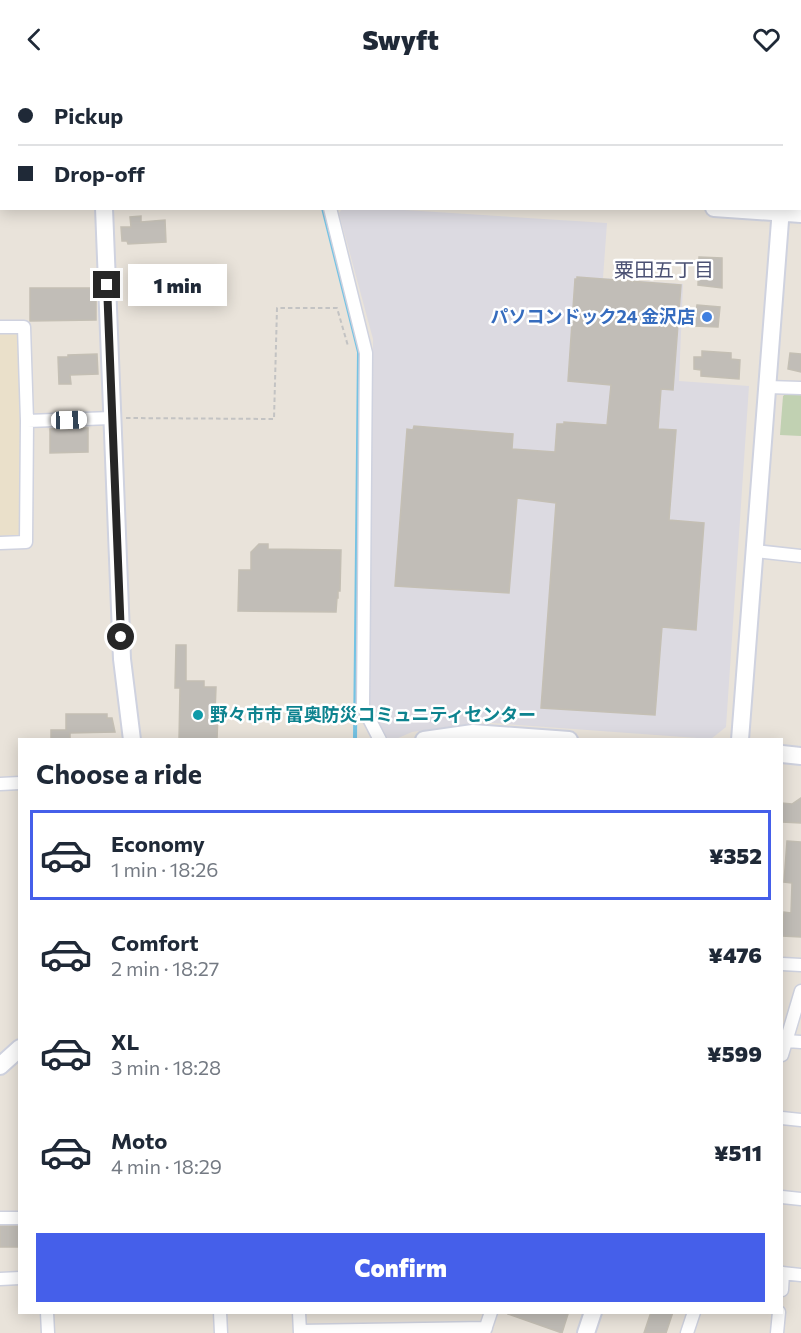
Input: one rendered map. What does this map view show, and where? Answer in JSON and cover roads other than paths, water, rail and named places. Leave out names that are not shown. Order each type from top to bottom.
[{"type":"street","points":[[104,210],[122,658],[132,738]]},
{"type":"street","points":[[330,210],[366,353],[363,707],[379,738]]},
{"type":"street","points":[[740,738],[781,210],[801,214]]},
{"type":"street","points":[[0,327],[24,327],[27,421],[26,542],[0,543]]},
{"type":"street","points":[[767,387],[801,388]]},
{"type":"street","points":[[27,421],[112,418]]},
{"type":"street","points":[[756,552],[801,556]]},
{"type":"street","points":[[438,738],[473,733],[542,738]]},
{"type":"street","points":[[783,754],[801,756]]},
{"type":"street","points":[[0,784],[18,783]]},
{"type":"street","points":[[783,964],[801,965]]},
{"type":"street","points":[[783,1052],[801,991]]},
{"type":"street","points":[[787,1041],[801,1042]]},
{"type":"street","points":[[0,1066],[18,1050]]},
{"type":"street","points":[[783,1118],[801,1120]]},
{"type":"street","points":[[783,1197],[801,1199]]},
{"type":"street","points":[[0,1218],[18,1218]]},
{"type":"street","points":[[783,1273],[801,1275]]},
{"type":"street","points":[[0,1279],[18,1278]]},
{"type":"street","points":[[47,1314],[48,1333]]},
{"type":"street","points":[[220,1314],[221,1333]]},
{"type":"street","points":[[299,1314],[300,1332],[485,1330],[490,1314]]},
{"type":"street","points":[[586,1333],[592,1314]]},
{"type":"street","points":[[687,1333],[693,1314]]},
{"type":"street","points":[[777,1333],[779,1314]]},
{"type":"waterway","points":[[324,210],[359,352],[355,738]]},
{"type":"place","name":"パソコンドック24 金沢店","points":[[707,317]]},
{"type":"place","name":"野々市市 富奥防災コミュニティセンター","points":[[198,715]]},
{"type":"district","name":"粟田五丁目","points":[[664,270]]}]
